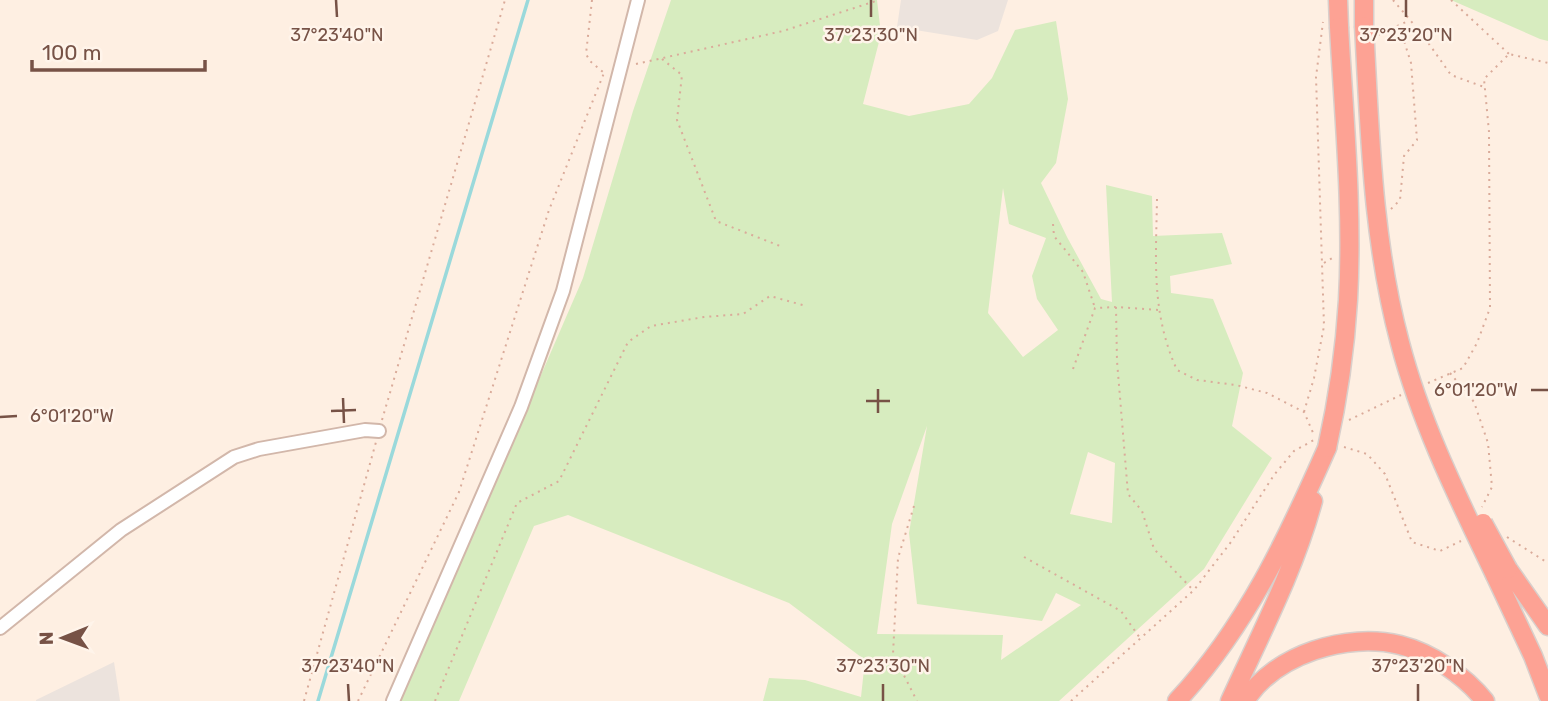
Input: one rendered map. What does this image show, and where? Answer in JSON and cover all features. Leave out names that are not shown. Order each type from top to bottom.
[{"type":"highway","points":[[1228,701],[1282,590],[1306,529],[1328,444],[1341,375],[1348,297],[1347,190],[1331,24],[1338,0]]},
{"type":"highway","points":[[1364,0],[1373,191],[1386,284],[1409,375],[1456,493],[1501,572],[1548,695]]},
{"type":"highway","points":[[1177,701],[1224,646],[1265,581],[1290,533],[1328,444]]},
{"type":"highway","points":[[1501,572],[1548,626]]},
{"type":"highway","points":[[1245,701],[1270,675],[1294,659],[1334,645],[1365,642],[1400,645],[1420,653],[1453,671],[1485,701]]},
{"type":"street","points":[[393,701],[521,407],[563,291],[638,0]]},
{"type":"street","points":[[0,628],[121,530],[234,457],[259,449],[365,430],[379,430]]},
{"type":"path","points":[[304,701],[379,430],[505,0]]},
{"type":"path","points":[[592,0],[586,54],[604,73],[620,72],[661,58],[783,31],[879,0]]},
{"type":"path","points":[[1393,0],[1422,34],[1451,75],[1485,88]]},
{"type":"path","points":[[1451,0],[1509,54]]},
{"type":"path","points":[[1304,412],[1324,326],[1316,77],[1331,24]]},
{"type":"path","points":[[1390,210],[1400,200],[1404,156],[1417,140],[1411,63],[1399,25]]},
{"type":"path","points":[[661,58],[682,75],[677,120],[716,220],[780,246]]},
{"type":"path","points":[[358,701],[459,492],[549,210],[604,73]]},
{"type":"path","points":[[1157,199],[1156,281],[1159,310],[1164,343],[1177,370],[1196,380],[1236,384],[1267,393],[1304,412],[1328,444],[1367,454],[1385,474],[1412,542],[1440,551],[1465,540]]},
{"type":"path","points":[[1053,224],[1054,236],[1083,272],[1095,308],[1073,369]]},
{"type":"path","points":[[1323,264],[1342,252]]},
{"type":"path","points":[[435,701],[517,503],[559,481],[628,342],[652,326],[704,317],[743,314],[770,296],[806,306]]},
{"type":"path","points":[[1116,307],[1117,361],[1128,494],[1142,511],[1154,549],[1194,590]]},
{"type":"path","points":[[1095,308],[1159,310]]},
{"type":"path","points":[[1450,373],[1474,402],[1488,443],[1492,487],[1481,508]]},
{"type":"path","points":[[914,506],[898,558],[893,654],[917,701]]},
{"type":"path","points":[[1498,531],[1548,564]]},
{"type":"path","points":[[1024,556],[1121,611],[1140,639]]},
{"type":"shaded area","points":[[901,0],[1008,0],[998,31],[977,40],[897,27]]},
{"type":"shaded area","points":[[114,662],[120,701],[36,701],[36,700]]},
{"type":"green space","points":[[671,0],[877,0],[881,34],[863,104],[909,116],[969,104],[992,78],[1015,30],[1056,21],[1068,99],[1056,163],[1041,183],[1101,299],[1112,302],[1106,185],[1152,196],[1153,236],[1222,233],[1232,264],[1170,276],[1171,293],[1213,299],[1243,373],[1232,426],[1272,458],[1204,569],[1059,701],[763,701],[769,678],[805,680],[861,697],[865,660],[789,603],[568,515],[534,526],[459,701],[400,701],[583,278],[633,111]],"holes":[[[1003,188],[1009,224],[1046,238],[1032,276],[1037,299],[1058,330],[1023,357],[988,313]],[[927,426],[909,533],[917,604],[1042,621],[1056,593],[1081,605],[1001,660],[1003,635],[877,634],[892,524]],[[1088,452],[1115,463],[1112,523],[1070,514]]]},
{"type":"green space","points":[[1451,0],[1548,0],[1548,41],[1540,39]]},
{"type":"waterway","points":[[318,701],[528,0]]}]
